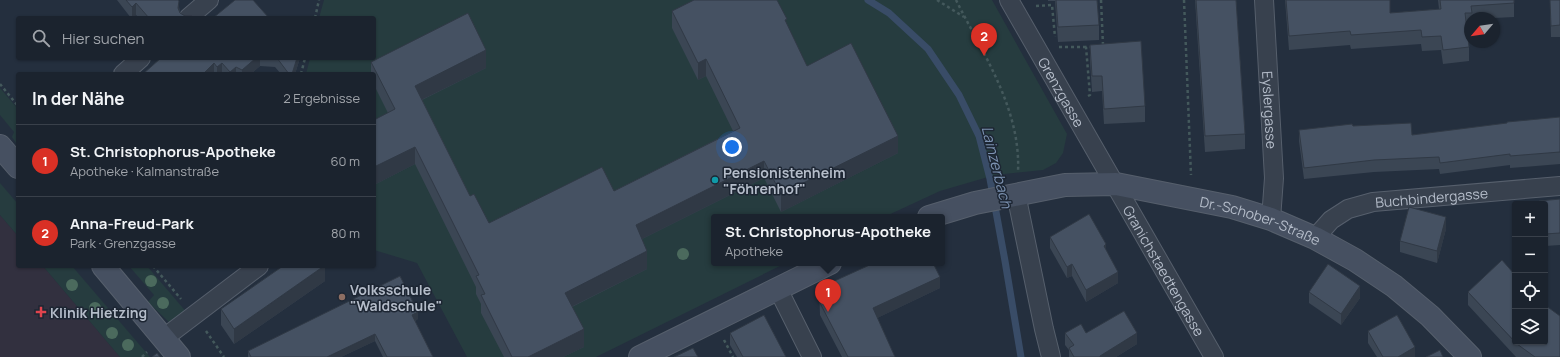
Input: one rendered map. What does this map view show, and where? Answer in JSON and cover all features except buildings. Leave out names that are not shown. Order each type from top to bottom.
[{"type":"street","name":"Grenzgasse","points":[[1009,0],[1116,184]]},
{"type":"street","name":"Eyslergasse","points":[[1264,0],[1274,178],[1271,220]]},
{"type":"street","points":[[190,16],[203,2]]},
{"type":"street","points":[[125,72],[139,60]]},
{"type":"street","points":[[0,146],[16,163]]},
{"type":"street","name":"Dr.-Schober-Straße","points":[[939,214],[974,203],[1065,185],[1116,184],[1232,207],[1271,220],[1314,238],[1355,260],[1394,286],[1430,316],[1470,357]]},
{"type":"street","name":"Granichstaedtengasse","points":[[1116,184],[1214,357]]},
{"type":"street","name":"Buchbindergasse","points":[[1314,238],[1331,220],[1348,209],[1373,202],[1560,186]]},
{"type":"street","points":[[1014,195],[1051,357]]},
{"type":"street","points":[[640,357],[824,266]]},
{"type":"street","points":[[105,268],[179,357]]},
{"type":"street","points":[[164,338],[256,268]]},
{"type":"street","points":[[778,289],[812,357]]},
{"type":"path","points":[[315,16],[319,0]]},
{"type":"path","points":[[937,0],[965,18]]},
{"type":"path","points":[[956,0],[994,72],[1014,124],[1018,165],[1014,195]]},
{"type":"path","points":[[1068,102],[1078,97],[1090,96],[1086,47],[1103,46],[1100,0]]},
{"type":"path","points":[[1184,0],[1191,198]]},
{"type":"path","points":[[302,72],[304,60]]},
{"type":"path","points":[[0,84],[16,104]]},
{"type":"shaded area","name":"Klinik Hietzing","points":[[0,215],[16,234],[16,268],[45,268],[120,357],[0,357]]},
{"type":"green space","points":[[324,0],[992,0],[1067,134],[1063,153],[1056,163],[1043,170],[995,175],[940,191],[890,214],[711,214],[711,266],[780,266],[596,357],[467,357],[417,263],[376,251],[376,72],[306,72],[310,60],[376,60],[376,16],[320,16]]},
{"type":"green space","points":[[0,88],[16,107],[16,143],[12,137],[14,132],[0,115]]},
{"type":"green space","points":[[0,183],[16,202],[16,234],[0,215]]},
{"type":"green space","points":[[45,268],[74,268],[150,357],[120,357]]},
{"type":"green space","points":[[131,268],[149,268],[188,314],[172,325],[148,302],[154,295]]},
{"type":"waterway","name":"Lainzerbach","points":[[868,0],[889,13],[928,49],[959,95],[979,136],[990,179],[1021,357]]},
{"type":"place","name":"Anna-Freud-Park","points":[[984,56]]},
{"type":"place","name":"Pensionistenheim \"Föhrenhof\"","points":[[715,180]]},
{"type":"place","name":"Volksschule \"Waldschule\"","points":[[342,297]]},
{"type":"place","name":"Klinik Hietzing","points":[[41,312]]},
{"type":"place","name":"St. Christophorus-Apotheke","points":[[828,312]]}]
